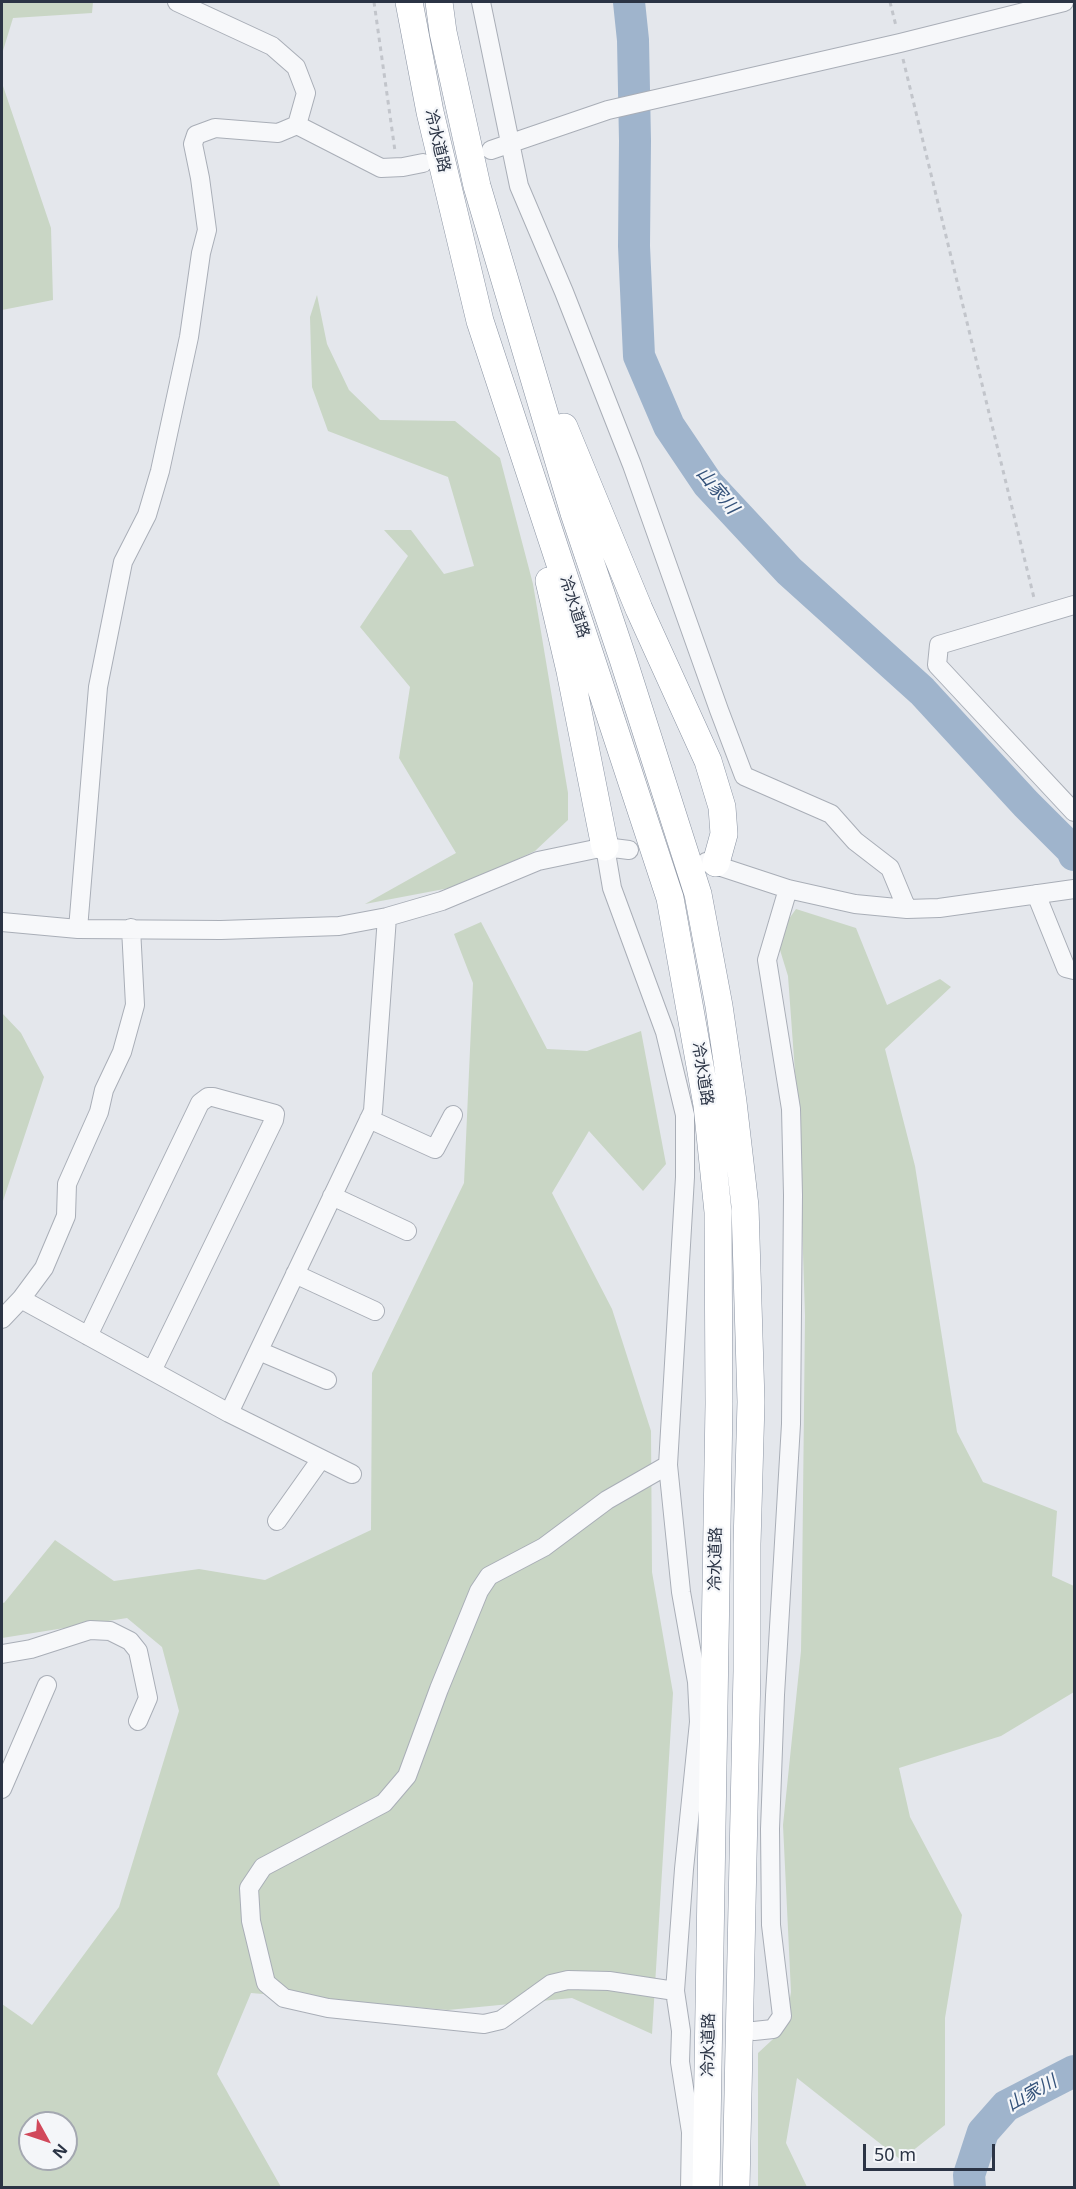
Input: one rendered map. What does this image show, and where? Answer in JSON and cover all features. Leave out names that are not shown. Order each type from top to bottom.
[{"type":"highway","name":"冷水道路","points":[[409,2],[430,112],[480,321],[670,898],[707,1105],[718,1212],[719,1404],[706,2187]]},
{"type":"highway","name":"冷水道路","points":[[439,2],[477,186],[574,513],[698,894],[719,1006],[736,1125],[745,1206],[751,1402],[736,2187]]},
{"type":"highway","points":[[515,316],[571,443],[639,609],[708,761],[722,807],[724,834],[710,862]]},
{"type":"highway","points":[[507,405],[570,671],[617,848]]},
{"type":"street","points":[[177,2],[272,46],[296,67],[306,93],[297,125]]},
{"type":"street","points":[[482,2],[519,186],[564,291],[632,465],[744,776],[831,814],[855,842],[890,868],[907,909]]},
{"type":"street","points":[[491,150],[608,110],[900,43],[1064,2]]},
{"type":"street","points":[[78,929],[98,687],[123,562],[147,515],[160,471],[189,337],[201,253],[207,231],[193,144],[196,135],[215,128],[278,132],[297,125],[381,168],[423,163]]},
{"type":"street","points":[[1074,605],[939,645],[937,664],[1074,812]]},
{"type":"street","points":[[2,922],[78,929],[339,926],[387,917],[442,901],[538,861],[617,848],[612,888],[665,1032],[685,1115],[685,1178],[668,1465],[681,1592],[698,1682],[699,1722],[684,1869],[675,1991],[690,2032],[680,2062],[691,2132],[690,2187]]},
{"type":"street","points":[[710,862],[788,888],[855,904],[907,909],[939,908],[1074,889]]},
{"type":"street","points":[[754,2031],[773,2029],[782,2016],[771,1925],[770,1829],[775,1695],[791,1424],[793,1194],[791,1109],[767,960],[788,888]]},
{"type":"street","points":[[1036,894],[1066,968],[1074,970]]},
{"type":"street","points":[[229,1413],[373,1111],[387,917]]},
{"type":"street","points":[[2,1319],[21,1299],[44,1268],[66,1216],[67,1184],[99,1113],[104,1090],[122,1052],[135,1005],[131,928]]},
{"type":"street","points":[[88,1336],[200,1103],[208,1097],[213,1097],[275,1114],[152,1371]]},
{"type":"street","points":[[369,1119],[435,1149],[453,1115]]},
{"type":"street","points":[[332,1196],[407,1231]]},
{"type":"street","points":[[295,1274],[375,1311]]},
{"type":"street","points":[[21,1299],[229,1413],[351,1474]]},
{"type":"street","points":[[259,1351],[327,1380]]},
{"type":"street","points":[[277,1521],[321,1459]]},
{"type":"street","points":[[668,1465],[607,1500],[544,1547],[489,1575],[475,1602],[439,1689],[407,1776],[384,1803],[263,1867],[249,1888],[251,1921],[266,1983],[284,1998],[328,2008],[484,2024],[501,2020],[551,1984],[568,1980],[609,1981],[675,1991]]},
{"type":"street","points":[[2,1654],[31,1648],[90,1630],[110,1631],[130,1641],[138,1651],[148,1698],[138,1721]]},
{"type":"street","points":[[2,1789],[47,1685]]},
{"type":"path","points":[[374,2],[395,152],[404,167]]},
{"type":"path","points":[[890,2],[1038,614]]},
{"type":"green space","points":[[2,2],[93,2],[92,13],[13,18],[2,54]]},
{"type":"green space","points":[[2,83],[51,228],[53,300],[2,310]]},
{"type":"green space","points":[[317,295],[327,344],[349,390],[380,420],[455,421],[500,458],[533,584],[568,793],[568,820],[535,851],[460,886],[365,904],[456,853],[399,758],[410,687],[360,627],[408,556],[384,530],[411,530],[444,574],[474,566],[448,477],[328,431],[312,387],[310,317]]},
{"type":"green space","points":[[796,909],[856,928],[887,1005],[940,979],[951,987],[885,1049],[915,1166],[957,1432],[983,1482],[1057,1511],[1052,1576],[1074,1586],[1074,1692],[1001,1736],[899,1768],[910,1817],[962,1915],[945,2018],[945,2125],[901,2160],[797,2078],[786,2143],[807,2187],[758,2187],[758,2053],[785,2028],[791,1992],[783,1825],[801,1651],[805,1316],[799,1127],[788,976],[776,937]]},
{"type":"green space","points":[[481,922],[547,1049],[587,1051],[641,1031],[666,1164],[643,1191],[589,1131],[552,1193],[612,1309],[651,1431],[652,1572],[673,1693],[652,2034],[572,1998],[448,2010],[251,1993],[217,2074],[281,2187],[2,2188],[2,2004],[32,2025],[119,1907],[179,1711],[162,1647],[127,1618],[2,1638],[2,1602],[4,1603],[55,1540],[114,1581],[199,1569],[265,1580],[371,1530],[372,1373],[464,1183],[473,983],[454,934]]},
{"type":"green space","points":[[2,1013],[21,1033],[44,1077],[2,1204]]},
{"type":"waterway","name":"山家川","points":[[629,2],[633,40],[634,246],[639,356],[669,426],[708,484],[789,571],[922,691],[1026,804],[1072,850],[1074,855]]},
{"type":"waterway","name":"山家川","points":[[970,2188],[969,2175],[983,2132],[1006,2106],[1074,2071]]}]
